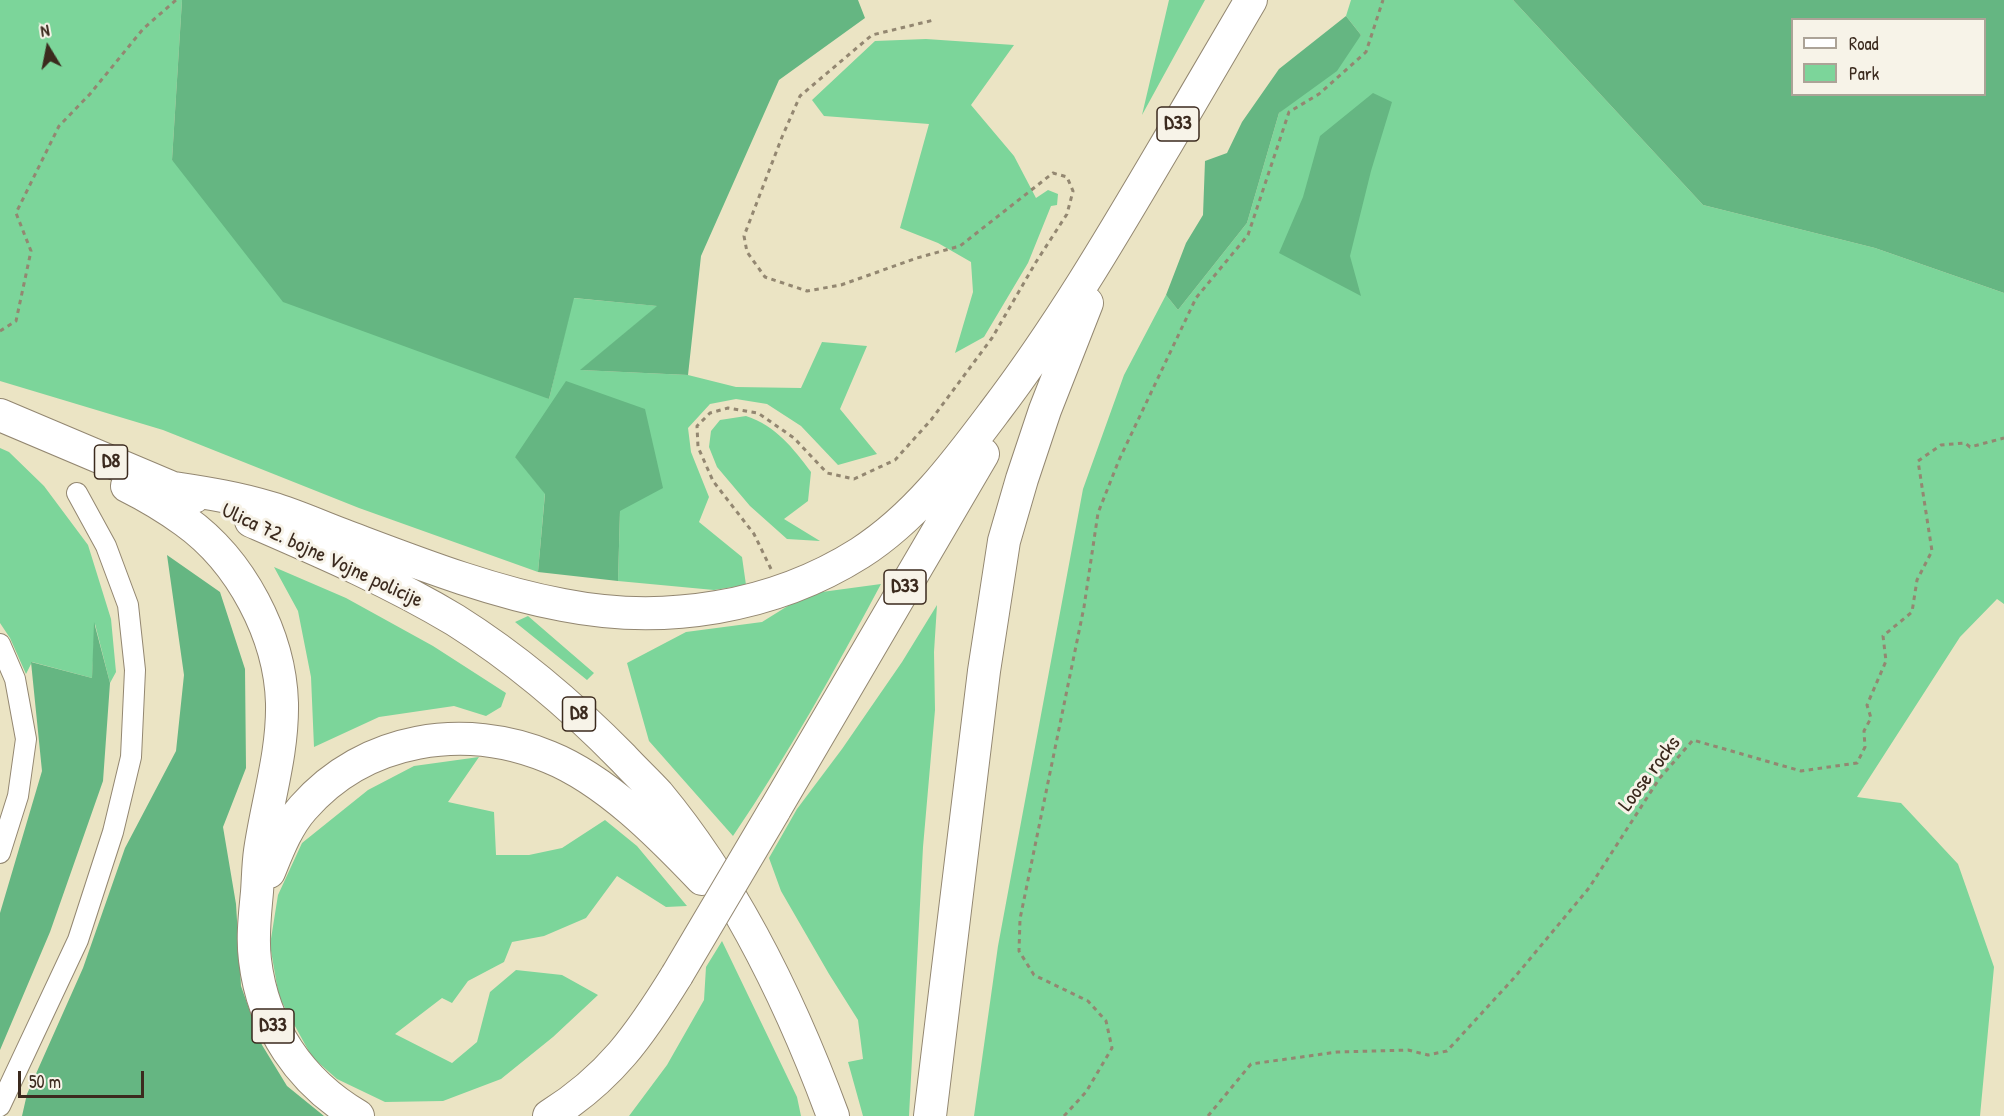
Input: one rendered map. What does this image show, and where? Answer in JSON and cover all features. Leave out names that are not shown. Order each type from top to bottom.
[{"type":"main road","name":"D33","points":[[549,1116],[575,1100],[620,1057],[642,1030],[677,975],[991,440],[1033,360],[1109,243],[1251,0]]},
{"type":"main road","points":[[930,1116],[986,661],[1004,541],[1042,420],[1094,288],[1109,243]]},
{"type":"main road","points":[[174,488],[227,496],[275,509],[487,585],[564,605],[619,614],[672,614],[719,607],[780,590],[817,576],[860,553],[891,530],[928,496],[959,460],[1033,360]]},
{"type":"main road","name":"Ulica 72. bojne Vojne policije","points":[[0,415],[354,566],[454,620],[524,667],[587,721],[657,794],[699,849],[746,925],[789,1011],[833,1116]]},
{"type":"main road","points":[[48,435],[95,468],[143,494],[187,522],[217,551],[244,583],[264,622],[278,665],[282,702],[281,741],[260,852],[256,903]]},
{"type":"main road","points":[[256,903],[285,836],[302,809],[324,786],[355,765],[393,748],[428,740],[471,739],[508,744],[550,758],[594,782],[620,801],[684,860],[746,925]]},
{"type":"main road","name":"D33","points":[[256,903],[253,930],[254,958],[260,990],[272,1026],[289,1054],[307,1077],[327,1095],[358,1116]]},
{"type":"street","points":[[0,1106],[78,940],[113,832],[131,757],[135,670],[128,605],[106,546],[77,493]]},
{"type":"street","points":[[0,644],[15,679],[26,739],[18,796],[0,853]]},
{"type":"path","points":[[0,331],[16,321],[31,251],[16,213],[59,126],[90,94],[142,29],[176,0]]},
{"type":"path","points":[[1064,1116],[1086,1092],[1112,1048],[1106,1021],[1088,1001],[1034,975],[1019,951],[1020,919],[1084,607],[1098,513],[1119,460],[1196,298],[1248,235],[1289,112],[1319,94],[1366,52],[1383,0]]},
{"type":"path","points":[[780,590],[754,534],[713,481],[698,447],[697,426],[710,413],[729,408],[758,413],[794,438],[827,472],[854,479],[895,459],[931,420],[992,338],[1067,214],[1073,191],[1067,177],[1053,173],[960,246],[917,258],[841,285],[807,291],[765,276],[747,252],[744,236],[800,96],[872,35],[934,20]]},
{"type":"path","name":"Loose rocks","points":[[1208,1116],[1251,1064],[1337,1052],[1408,1050],[1428,1055],[1447,1051],[1514,978],[1589,888],[1659,779],[1693,740],[1801,771],[1857,763],[1865,747],[1864,731],[1871,718],[1867,705],[1886,661],[1882,636],[1912,612],[1917,580],[1932,551],[1918,461],[1941,445],[1965,443],[1970,447],[2004,438]]},
{"type":"green space","points":[[0,0],[182,0],[172,160],[549,399],[573,298],[658,306],[581,370],[688,375],[736,387],[801,388],[822,342],[867,346],[840,409],[877,454],[838,465],[801,426],[767,404],[736,399],[710,404],[688,428],[691,452],[709,497],[699,522],[742,557],[746,585],[714,590],[618,581],[620,511],[515,456],[545,493],[538,572],[359,508],[163,430],[0,381]]},
{"type":"green space","points":[[182,0],[858,0],[865,18],[779,80],[701,256],[688,375],[580,370],[657,306],[574,298],[549,399],[283,302],[172,160]]},
{"type":"green space","points":[[1169,0],[1205,0],[1142,115]]},
{"type":"green space","points":[[1351,0],[1513,0],[1703,205],[1875,248],[2004,293],[2004,604],[1997,599],[1960,637],[1857,797],[1901,803],[1958,864],[1994,967],[1980,1116],[974,1116],[998,946],[1083,489],[1124,375],[1166,295],[1178,310],[1247,223],[1279,113],[1361,35],[1346,16]]},
{"type":"green space","points":[[1513,0],[2004,0],[2004,293],[1875,248],[1703,205]]},
{"type":"green space","points":[[1346,16],[1361,35],[1337,71],[1279,113],[1247,223],[1178,310],[1166,295],[1186,243],[1203,215],[1205,161],[1227,153],[1242,122],[1279,69]]},
{"type":"green space","points":[[926,39],[1014,45],[971,105],[1014,156],[1036,198],[1048,190],[1058,194],[1057,205],[1051,206],[1028,263],[984,337],[955,353],[973,292],[971,262],[938,243],[900,228],[929,124],[824,116],[812,100],[875,41]]},
{"type":"green space","points":[[1373,93],[1392,102],[1371,171],[1350,256],[1361,296],[1279,253],[1303,197],[1320,136]]},
{"type":"green space","points":[[566,381],[645,409],[663,488],[620,511],[618,581],[538,572],[545,494],[515,457]]},
{"type":"green space","points":[[746,416],[757,420],[775,432],[811,472],[808,501],[784,519],[820,541],[787,539],[750,506],[717,467],[709,447],[711,431],[720,420]]},
{"type":"green space","points":[[0,448],[9,452],[44,486],[88,545],[111,619],[116,672],[110,683],[95,624],[92,678],[32,662],[26,674],[10,638],[0,623]]},
{"type":"green space","points":[[167,555],[220,592],[245,669],[246,768],[223,827],[236,904],[241,986],[262,1045],[287,1086],[324,1116],[22,1116],[27,1094],[83,968],[125,848],[176,751],[184,675]]},
{"type":"green space","points":[[274,567],[346,598],[433,646],[506,693],[501,707],[486,716],[454,706],[379,717],[314,747],[311,677],[298,611]]},
{"type":"green space","points":[[881,584],[773,775],[733,836],[649,741],[627,663],[686,632],[762,622],[807,594]]},
{"type":"green space","points":[[937,605],[934,652],[935,710],[923,847],[909,1116],[863,1116],[848,1062],[863,1059],[858,1020],[781,891],[769,858],[797,809],[902,662]]},
{"type":"green space","points":[[528,616],[594,673],[587,680],[515,622]]},
{"type":"green space","points":[[94,622],[110,683],[103,781],[50,932],[0,1050],[0,913],[42,771],[31,662],[92,678]]},
{"type":"green space","points":[[479,757],[448,802],[494,812],[496,855],[529,855],[562,848],[605,820],[637,846],[687,906],[666,907],[617,876],[586,918],[544,936],[512,942],[504,962],[468,981],[452,1003],[442,998],[395,1034],[452,1063],[477,1042],[490,992],[516,970],[562,975],[598,995],[553,1037],[501,1079],[443,1101],[385,1102],[337,1079],[312,1057],[279,997],[270,945],[278,895],[302,843],[368,790],[414,766]]},
{"type":"green space","points":[[722,941],[797,1097],[801,1116],[629,1116],[667,1065],[704,1000],[706,967]]}]
